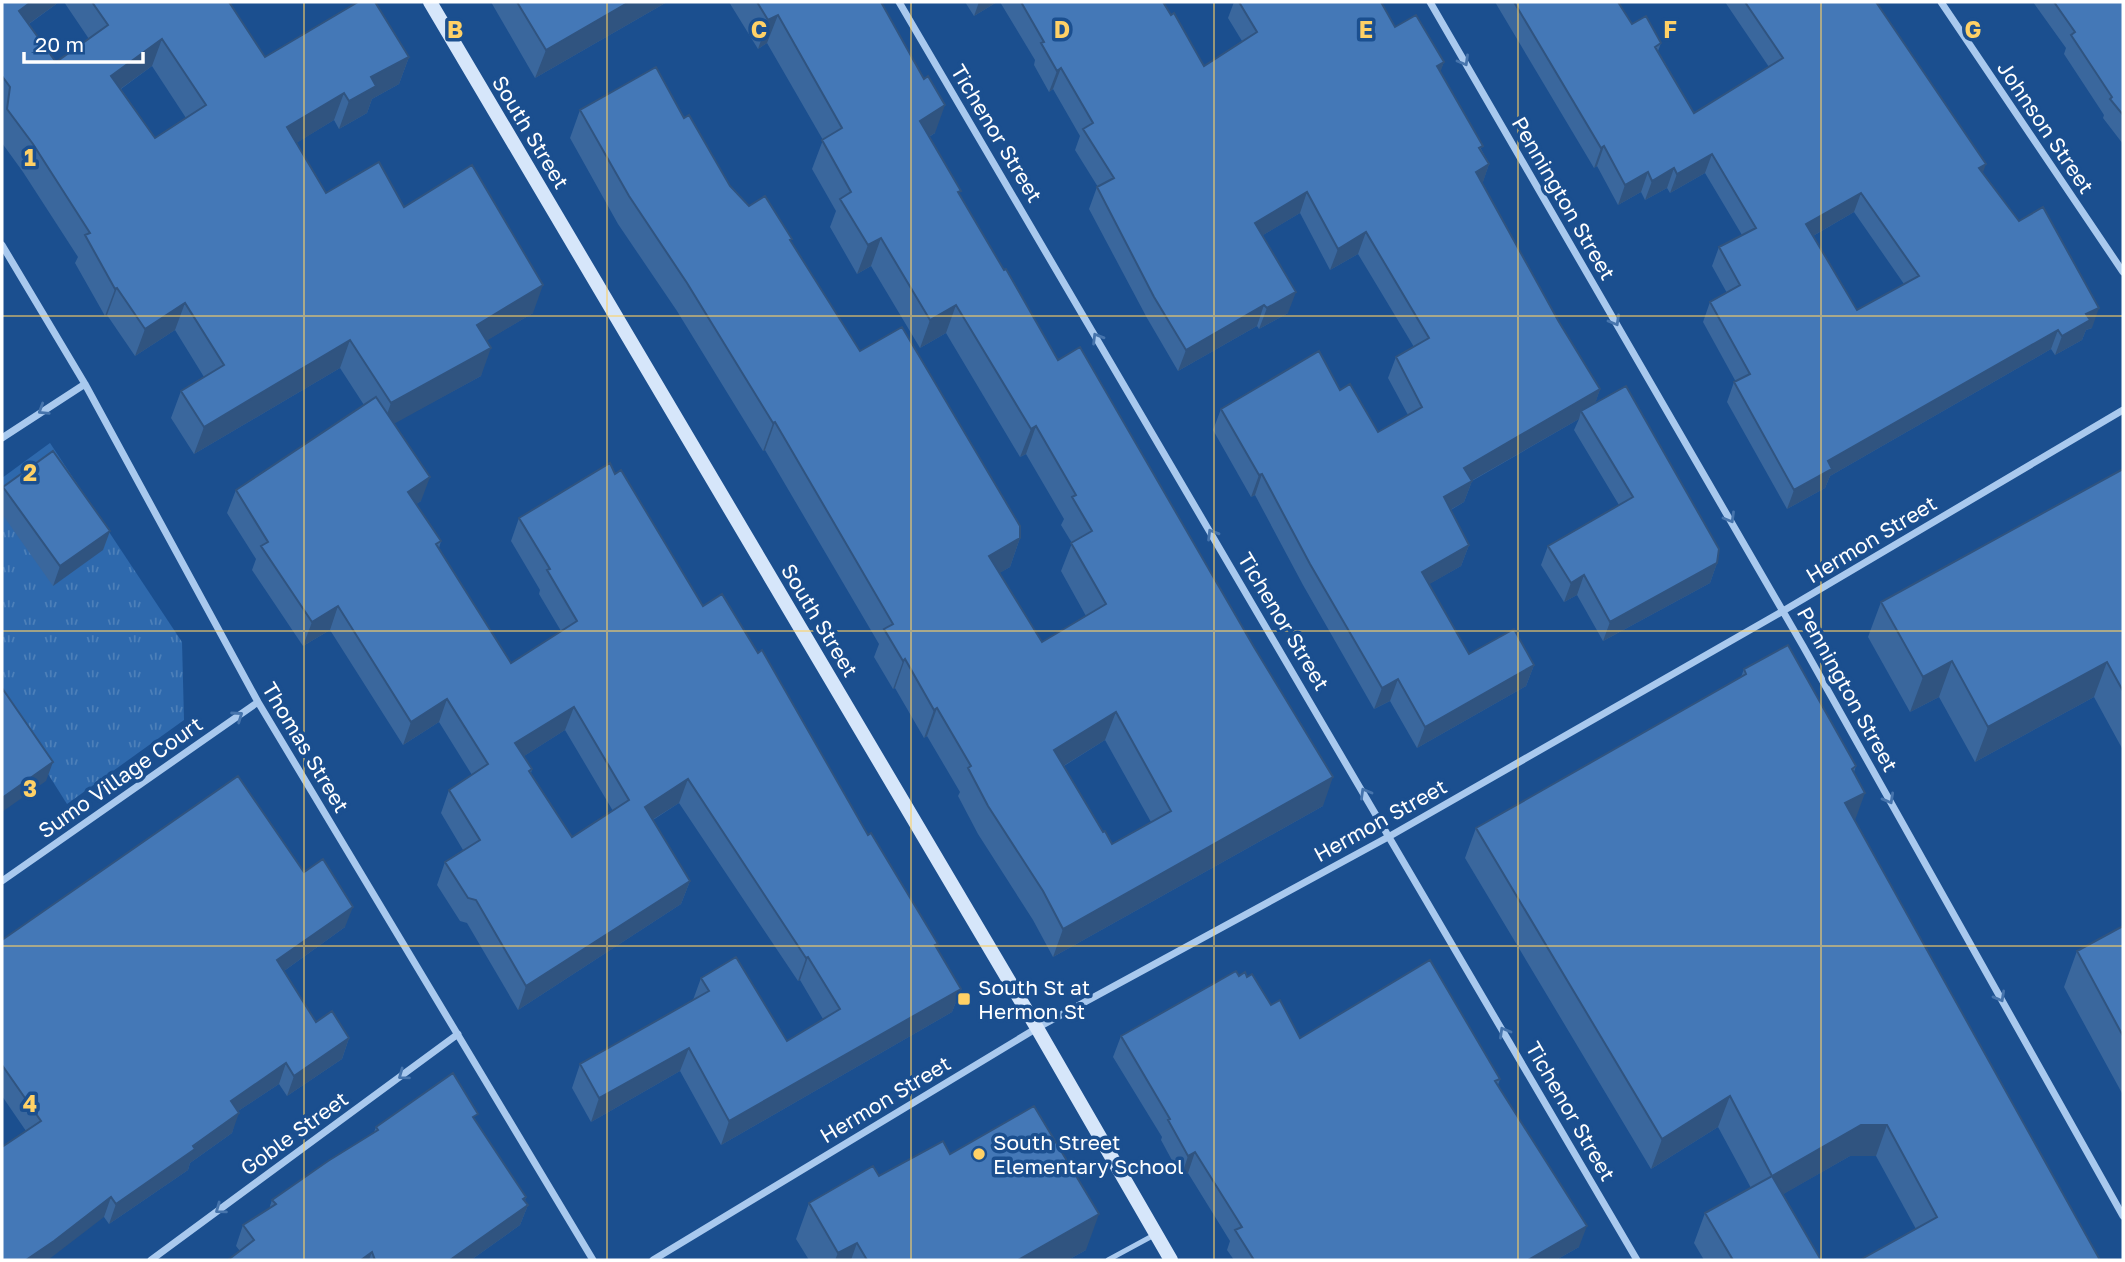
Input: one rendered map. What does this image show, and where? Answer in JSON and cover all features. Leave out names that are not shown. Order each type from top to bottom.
[{"type":"main road","name":"South Street","points":[[430,2],[1037,1028],[1171,1260]]},
{"type":"street","name":"Tichenor Street","points":[[899,2],[1637,1260]]},
{"type":"street","name":"Pennington Street","points":[[1430,2],[1783,611],[2123,1216]]},
{"type":"street","name":"Johnson Street","points":[[1941,2],[2120,262],[2123,272]]},
{"type":"street","name":"Thomas Street","points":[[2,245],[85,384],[258,702],[593,1260]]},
{"type":"street","points":[[2,438],[85,384]]},
{"type":"street","name":"Hermon Street","points":[[653,1260],[1037,1028],[1390,836],[1783,611],[2123,410]]},
{"type":"street","name":"Sumo Village Court","points":[[2,881],[258,702]]},
{"type":"street","name":"Goble Street","points":[[151,1260],[458,1034]]},
{"type":"lane","points":[[1108,1260],[1156,1234]]},
{"type":"green space","points":[[50,443],[182,642],[184,720],[67,804],[2,701],[2,478]]},
{"type":"building","points":[[2,2],[31,2],[19,11],[56,62],[108,25],[92,2],[229,2],[265,57],[358,2],[375,2],[409,57],[371,77],[376,86],[349,101],[344,93],[287,127],[326,193],[379,162],[404,207],[472,165],[543,285],[477,325],[491,348],[391,403],[350,340],[204,427],[181,391],[224,365],[185,303],[145,329],[117,288],[115,289],[85,235],[90,233],[33,144],[7,109],[10,87],[2,76]],"holes":[[[162,39],[206,105],[155,138],[111,76]]]},
{"type":"building","points":[[517,2],[629,2],[546,50]]},
{"type":"building","points":[[757,2],[881,2],[924,79],[928,76],[945,105],[920,121],[961,191],[958,192],[1058,360],[1080,347],[1254,647],[1333,777],[1063,929],[1043,891],[988,806],[968,768],[971,766],[937,708],[934,710],[905,659],[903,661],[884,629],[893,624],[775,422],[773,423],[687,283],[629,196],[580,110],[656,67],[684,118],[689,115],[730,186],[749,206],[765,196],[860,351],[902,327],[1020,526],[1020,538],[989,556],[1042,642],[1106,604],[1071,543],[1092,531],[1072,497],[1076,495],[1036,426],[1031,429],[956,305],[930,320],[881,238],[868,245],[840,199],[851,192],[822,140],[842,128],[778,15],[768,20]],"holes":[[[1116,712],[1171,811],[1112,844],[1054,750]]]},
{"type":"building","points":[[1021,2],[1163,2],[1171,15],[1174,13],[1204,66],[1257,32],[1239,2],[1381,2],[1395,27],[1416,15],[1444,62],[1437,66],[1483,146],[1479,148],[1489,164],[1476,172],[1559,322],[1600,389],[1464,468],[1472,481],[1444,497],[1469,545],[1422,572],[1469,654],[1514,629],[1534,665],[1425,727],[1398,679],[1382,688],[1310,564],[1262,474],[1259,475],[1221,409],[1319,351],[1340,390],[1350,384],[1378,432],[1422,407],[1396,357],[1429,338],[1366,232],[1338,249],[1307,192],[1255,223],[1296,292],[1267,308],[1264,305],[1186,350],[1154,297],[1097,187],[1114,178],[1083,129],[1093,123],[1061,68],[1057,71]]},
{"type":"building","points":[[1514,2],[1618,2],[1632,24],[1646,16],[1661,43],[1655,47],[1694,113],[1783,58],[1745,2],[1876,2],[1986,164],[1979,168],[2019,221],[2043,207],[2099,308],[2086,314],[2090,320],[2062,336],[2058,330],[1828,461],[1832,469],[1794,490],[1734,382],[1750,374],[1710,302],[1740,285],[1719,247],[1756,228],[1712,154],[1677,174],[1674,168],[1652,181],[1648,172],[1625,185],[1604,146],[1601,148]],"holes":[[[1861,193],[1919,276],[1857,310],[1806,224]]]},
{"type":"building","points":[[2054,2],[2123,2],[2123,115],[2110,99],[2112,97],[2071,35],[2075,32]]},
{"type":"building","points":[[1626,386],[1719,549],[1717,563],[1610,622],[1584,575],[1571,583],[1548,546],[1633,497],[1581,411]]},
{"type":"building","points":[[376,397],[430,477],[408,492],[441,541],[436,544],[511,663],[577,621],[519,518],[610,463],[615,474],[621,470],[703,606],[722,594],[758,653],[762,650],[868,835],[871,833],[938,944],[935,945],[961,989],[729,1121],[689,1048],[599,1098],[580,1064],[709,991],[701,978],[736,957],[787,1041],[840,1009],[688,779],[645,807],[690,881],[526,986],[476,900],[468,898],[445,862],[480,840],[449,790],[488,764],[447,699],[411,722],[338,606],[312,622],[261,546],[268,542],[236,490]],"holes":[[[574,707],[629,800],[572,837],[529,771],[532,769],[515,743]]]},
{"type":"building","points":[[53,451],[110,531],[60,566],[3,487]]},
{"type":"building","points":[[2123,469],[2123,691],[2107,662],[1988,727],[1952,661],[1923,677],[1881,602]]},
{"type":"building","points":[[1788,645],[1856,766],[1852,769],[1865,793],[1845,803],[2100,1260],[1860,1260],[1937,1217],[1887,1125],[1861,1125],[1772,1176],[1730,1096],[1662,1139],[1476,828],[1746,674],[1744,669]]},
{"type":"building","points":[[2,688],[53,762],[2,798]]},
{"type":"building","points":[[238,776],[304,872],[323,859],[353,907],[277,960],[316,1022],[332,1011],[349,1038],[294,1076],[286,1063],[231,1101],[239,1113],[193,1146],[195,1149],[116,1204],[111,1197],[26,1260],[2,1260],[2,1147],[41,1121],[2,1065],[2,940]]},
{"type":"building","points":[[2123,926],[2123,1036],[2077,951]]},
{"type":"building","points":[[1430,960],[1500,1079],[1495,1081],[1587,1226],[1528,1260],[1254,1260],[1235,1230],[1242,1227],[1195,1152],[1188,1156],[1168,1120],[1170,1119],[1121,1036],[1236,971],[1239,976],[1245,972],[1247,977],[1252,974],[1271,1005],[1280,1000],[1300,1038]]},
{"type":"building","points":[[453,1073],[478,1114],[473,1117],[526,1197],[523,1199],[528,1205],[450,1260],[375,1260],[372,1252],[361,1260],[228,1260],[254,1240],[243,1225],[276,1204],[272,1200],[378,1130],[376,1127]]},
{"type":"building","points":[[1034,1106],[1099,1214],[1018,1260],[867,1260],[857,1243],[838,1253],[809,1203],[873,1166],[879,1176],[943,1141],[950,1154]]},
{"type":"building","points":[[1772,1176],[1821,1260],[1733,1260],[1705,1213]]},
{"type":"place","name":"South St at Hermon St","points":[[964,999]]},
{"type":"place","name":"South Street Elementary School","points":[[979,1154]]}]
